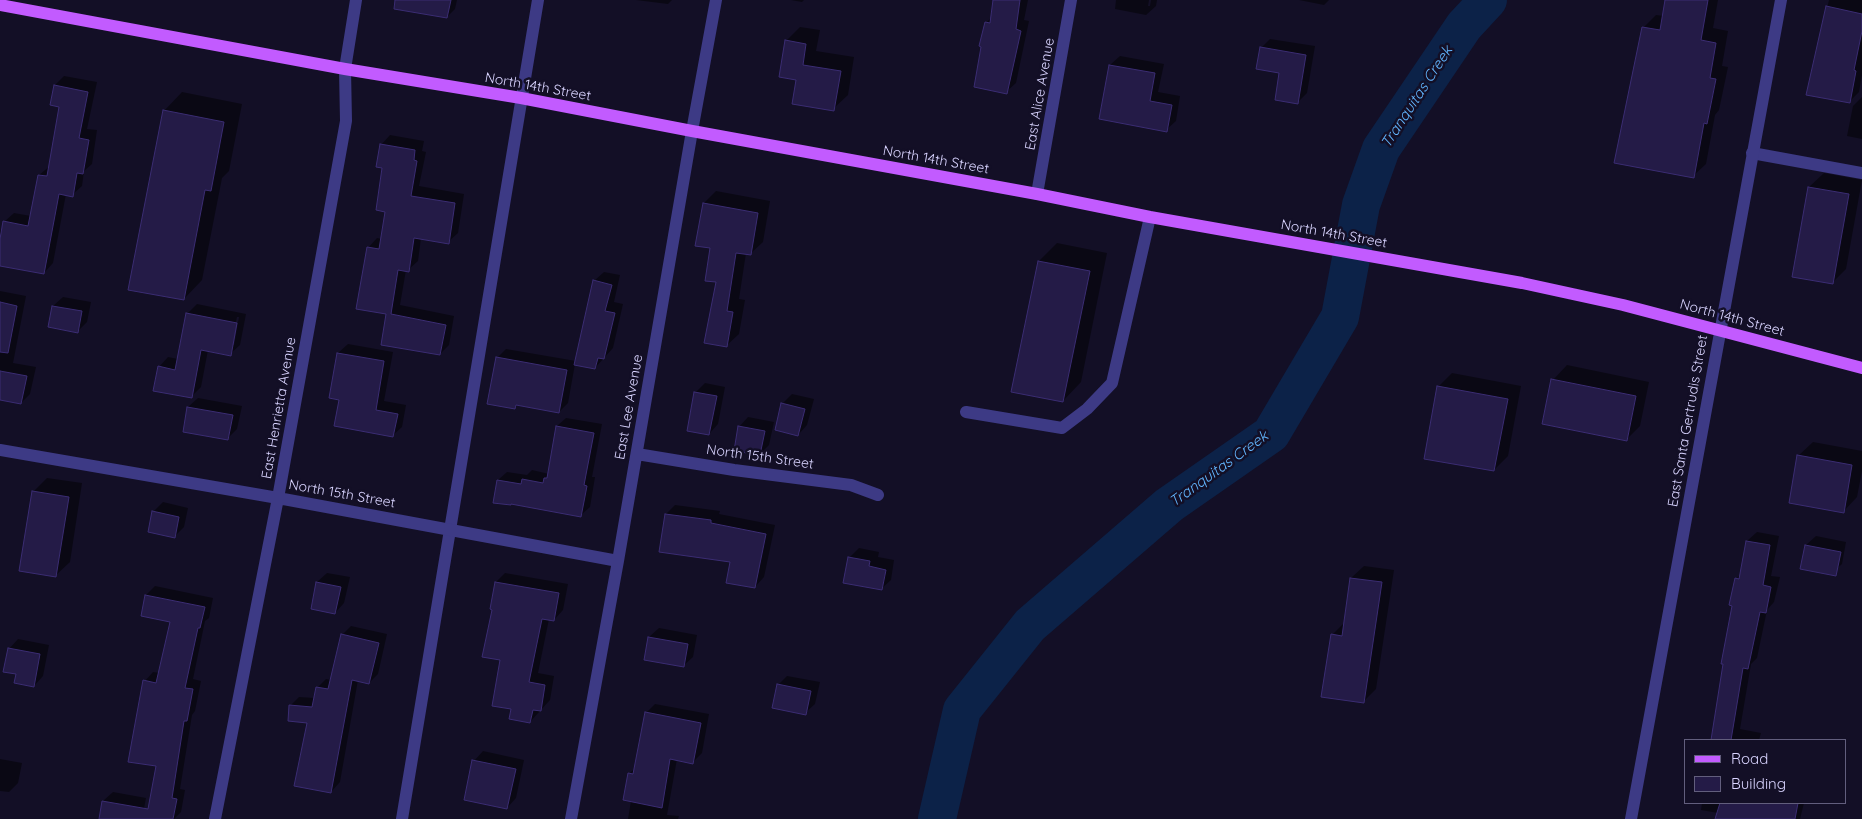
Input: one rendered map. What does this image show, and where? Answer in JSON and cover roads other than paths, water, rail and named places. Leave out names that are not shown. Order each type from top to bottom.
[{"type":"main road","name":"North 14th Street","points":[[0,5],[345,69],[521,98],[1037,194],[1150,217],[1522,283],[1623,304],[1862,368]]},
{"type":"street","name":"East Henrietta Avenue","points":[[215,819],[278,498],[346,121],[345,69],[356,0]]},
{"type":"street","points":[[402,819],[538,0]]},
{"type":"street","name":"East Lee Avenue","points":[[571,819],[716,0]]},
{"type":"street","name":"East Alice Avenue","points":[[1037,194],[1071,0]]},
{"type":"street","name":"East Santa Gertrudis Street","points":[[1630,819],[1781,0]]},
{"type":"street","points":[[1752,153],[1862,173]]},
{"type":"street","points":[[966,412],[1062,428],[1088,409],[1112,383],[1150,217]]},
{"type":"street","name":"North 15th Street","points":[[0,450],[278,498],[618,561]]},
{"type":"street","name":"North 15th Street","points":[[637,454],[734,470],[851,485],[878,495]]},
{"type":"waterway","name":"Tranquitas Creek","points":[[937,819],[962,710],[1030,625],[1169,505],[1271,434],[1340,317],[1361,205],[1381,149],[1464,26],[1488,0]]}]
